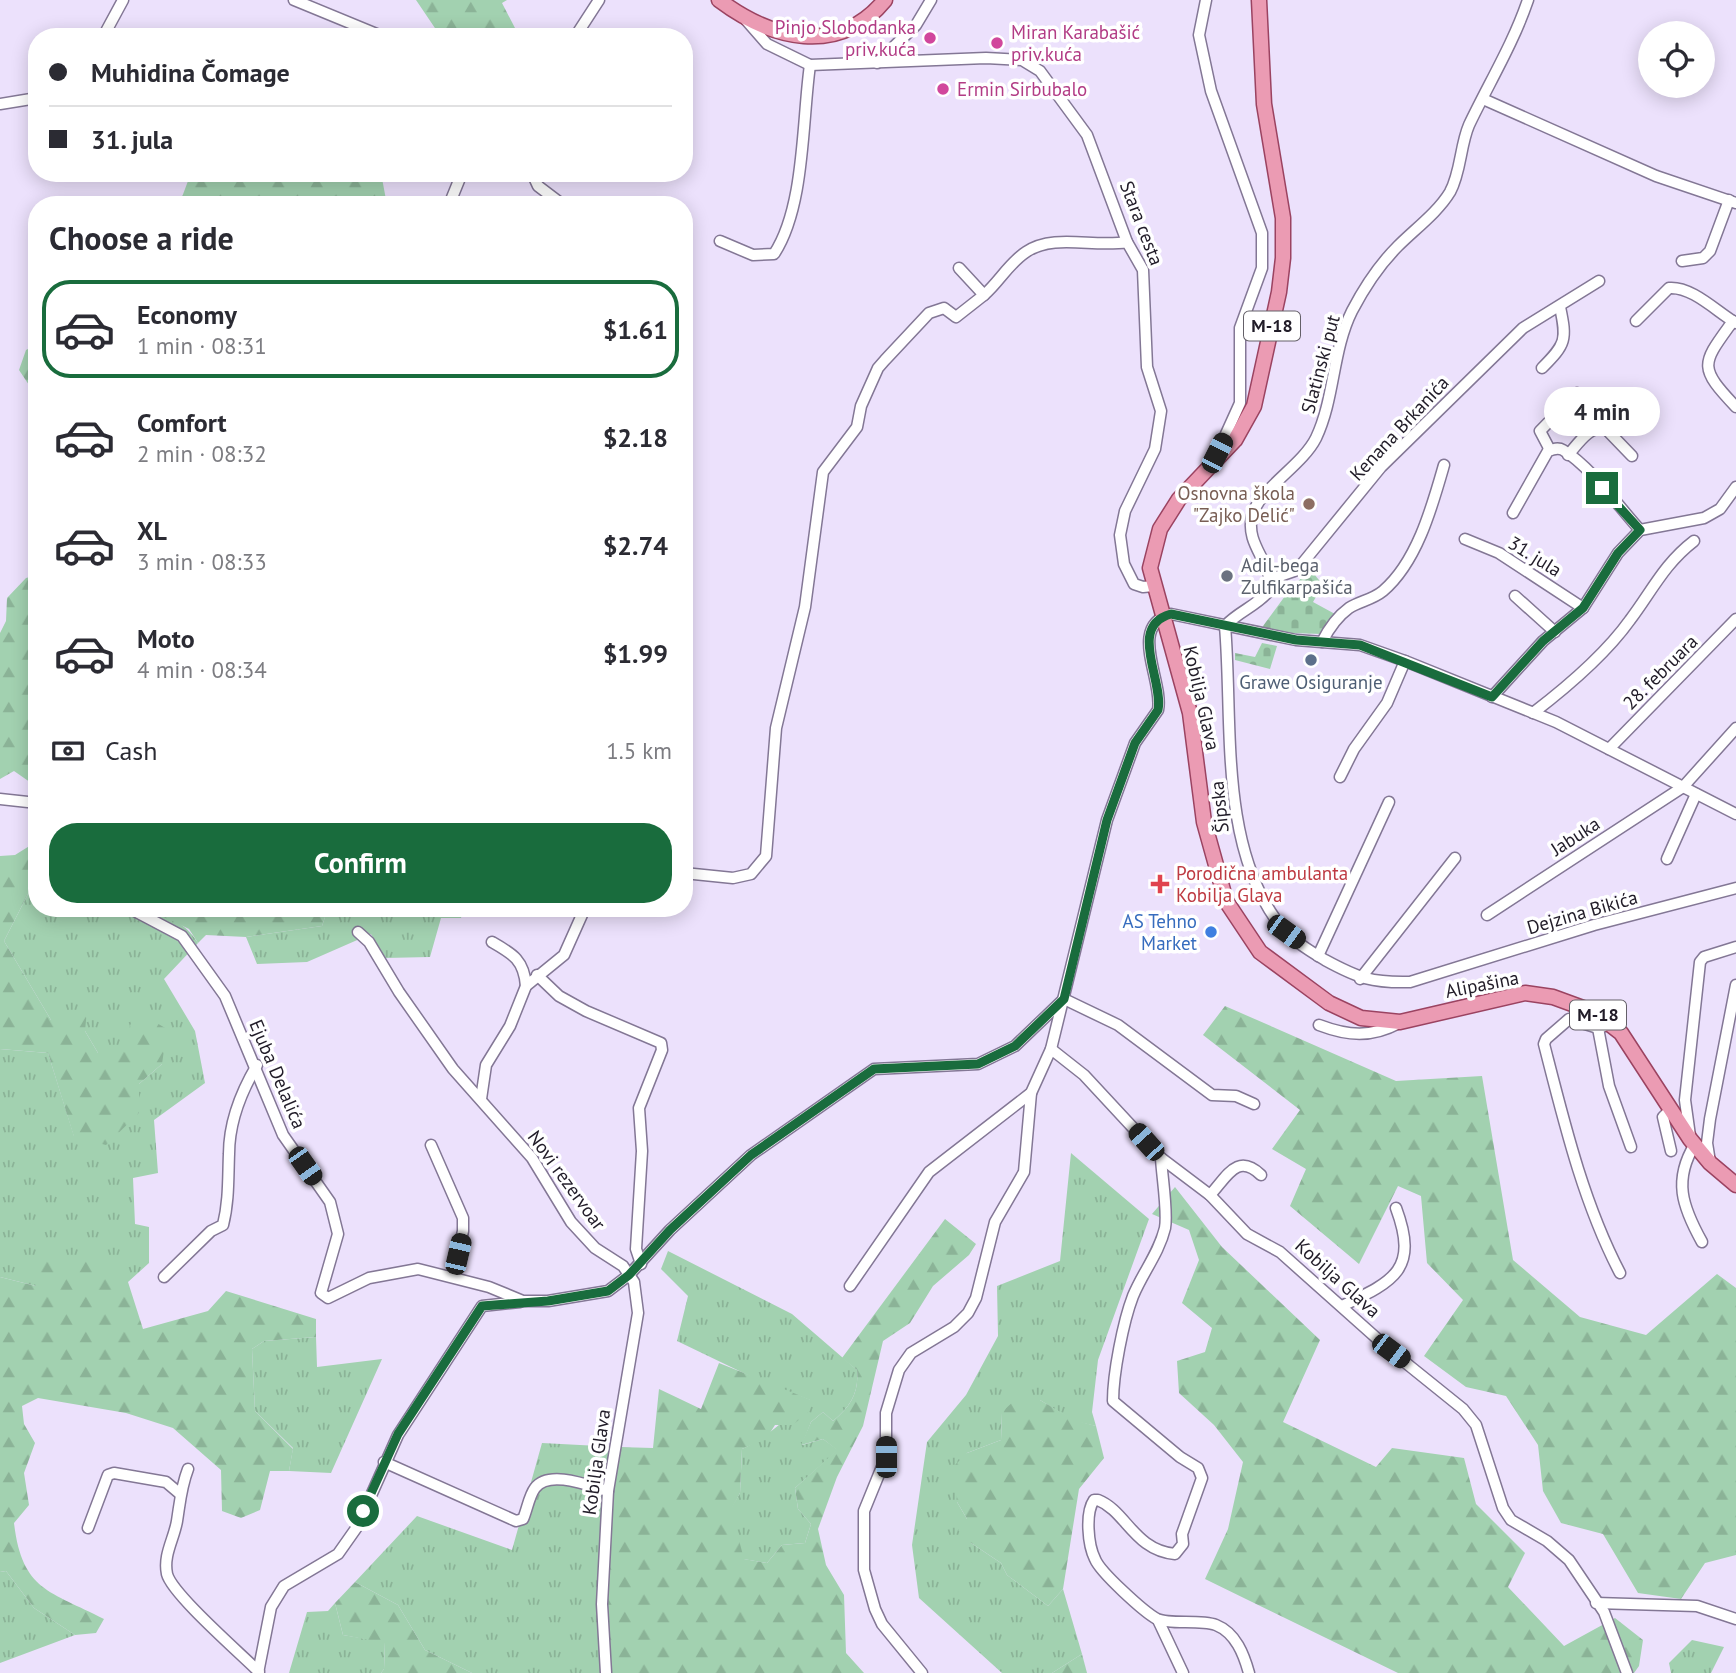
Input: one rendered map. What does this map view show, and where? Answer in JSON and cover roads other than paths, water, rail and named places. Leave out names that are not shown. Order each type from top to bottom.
[{"type":"main road","points":[[719,0],[746,20],[785,33],[834,36],[859,23],[885,0]]},
{"type":"main road","name":"M-18","points":[[1161,617],[1150,568],[1160,529],[1179,499],[1235,440],[1254,406],[1279,292],[1283,258],[1283,218],[1261,71],[1259,0]]},
{"type":"main road","name":"Kobilja Glava","points":[[1161,617],[1190,713],[1204,822],[1226,901],[1260,951],[1284,972],[1343,1012],[1383,1022]]},
{"type":"main road","name":"Alipašina","points":[[1383,1022],[1400,1023],[1525,993],[1576,1003],[1632,1047],[1693,1142],[1710,1163],[1736,1185]]},
{"type":"street","points":[[108,28],[123,0]]},
{"type":"street","points":[[294,0],[362,28]]},
{"type":"street","points":[[581,28],[599,0]]},
{"type":"street","points":[[877,63],[916,25],[931,0]]},
{"type":"street","points":[[1206,0],[1199,36],[1210,91],[1262,233],[1263,250],[1262,268],[1240,328],[1240,403],[1208,471]]},
{"type":"street","name":"Slatinski put","points":[[1271,579],[1269,568],[1252,542],[1255,506],[1306,456],[1315,439],[1322,422],[1336,354],[1352,312],[1395,249],[1450,191],[1468,128],[1508,50],[1528,0]]},
{"type":"street","name":"Stara cesta","points":[[746,20],[767,44],[810,65],[986,58],[1022,60],[1040,71],[1087,135],[1126,242],[1143,270],[1147,367],[1161,411],[1161,426],[1154,449],[1125,511],[1121,535],[1125,564],[1134,584],[1153,586]]},
{"type":"street","points":[[720,241],[753,255],[774,254],[784,238],[796,197],[810,65]]},
{"type":"street","points":[[0,104],[28,99]]},
{"type":"street","points":[[1483,99],[1656,176],[1732,202],[1710,251],[1703,258],[1682,261]]},
{"type":"street","points":[[536,182],[551,196]]},
{"type":"street","points":[[693,874],[733,878],[751,874],[766,856],[776,728],[805,607],[823,472],[857,427],[861,406],[878,368],[929,313],[944,308],[956,317],[984,295],[1019,257],[1039,246],[1054,242],[1098,245],[1126,242]]},
{"type":"street","points":[[959,268],[984,295]]},
{"type":"street","name":"Kenana Brkanića","points":[[1271,579],[1297,570],[1381,467],[1523,328],[1599,281]]},
{"type":"street","points":[[1636,321],[1669,288],[1676,288],[1686,290],[1735,322],[1709,354],[1707,363],[1710,378],[1736,407]]},
{"type":"street","points":[[1542,368],[1563,348],[1565,328],[1560,307]]},
{"type":"street","points":[[1577,393],[1540,431],[1550,450],[1563,450],[1568,454],[1640,530]]},
{"type":"street","points":[[1568,454],[1593,429],[1600,427],[1605,428],[1632,456]]},
{"type":"street","name":"31. jula","points":[[1513,513],[1550,450]]},
{"type":"street","points":[[1322,642],[1349,608],[1367,601],[1385,589],[1409,558],[1418,543],[1444,465]]},
{"type":"street","points":[[1492,697],[1555,632],[1583,608],[1618,553],[1640,530],[1704,518],[1720,509],[1736,487]]},
{"type":"street","name":"31. jula","points":[[1465,539],[1499,553],[1583,608]]},
{"type":"street","points":[[1533,713],[1630,622],[1672,558],[1694,541]]},
{"type":"street","points":[[1225,626],[1233,617],[1261,602],[1270,590],[1271,579]]},
{"type":"street","points":[[1515,596],[1555,632]]},
{"type":"street","points":[[922,1673],[882,1624],[875,1609],[864,1570],[864,1511],[886,1457],[886,1413],[899,1370],[911,1353],[954,1327],[968,1313],[976,1298],[995,1222],[1024,1172],[1031,1093],[1051,1049],[1107,820],[1135,743],[1158,710],[1149,639],[1151,626],[1161,617],[1171,614],[1322,642],[1360,645],[1533,713],[1736,814]]},
{"type":"street","name":"28. februara","points":[[1609,749],[1736,619]]},
{"type":"street","name":"Šipska","points":[[1225,626],[1234,811],[1242,845],[1275,920],[1286,932],[1318,956],[1360,979],[1384,983],[1410,982],[1439,973]]},
{"type":"street","points":[[1340,777],[1354,749],[1387,703],[1405,661]]},
{"type":"street","name":"Jabuka","points":[[1487,915],[1683,787],[1736,728]]},
{"type":"street","points":[[1667,859],[1696,794]]},
{"type":"street","points":[[0,799],[28,802]]},
{"type":"street","points":[[1318,956],[1389,802]]},
{"type":"street","points":[[1360,979],[1455,858]]},
{"type":"street","name":"Dejzina Bikića","points":[[1439,973],[1582,928],[1736,888]]},
{"type":"street","name":"Ejuba Delalića","points":[[146,917],[182,936],[225,996],[257,1065],[283,1135],[330,1202],[338,1224],[336,1243],[322,1287],[323,1296],[334,1297],[369,1278],[403,1269],[453,1276],[523,1301],[548,1301],[608,1291],[629,1275]]},
{"type":"street","points":[[481,1099],[486,1065],[510,1026],[526,985],[564,955],[581,917]]},
{"type":"street","name":"Novi rezervoar","points":[[358,932],[369,942],[399,992],[453,1069],[532,1158],[571,1222],[595,1248],[614,1259],[629,1275]]},
{"type":"street","points":[[492,942],[516,956],[522,963],[526,985]]},
{"type":"street","points":[[1702,1242],[1690,1220],[1682,1185],[1684,1164],[1693,1142],[1685,1100],[1700,962],[1704,957],[1736,947]]},
{"type":"street","points":[[537,975],[559,996],[586,1012],[662,1043],[662,1050],[639,1108],[642,1150],[636,1249],[641,1264]]},
{"type":"street","points":[[1710,1163],[1707,1143],[1710,1119],[1736,985]]},
{"type":"street","points":[[1064,999],[1118,1025],[1212,1095],[1236,1096],[1254,1104]]},
{"type":"street","points":[[629,1275],[670,1230],[751,1155],[874,1069],[978,1064],[1015,1046],[1064,999]]},
{"type":"street","points":[[1620,1273],[1600,1233],[1563,1119],[1544,1044],[1546,1039],[1569,1019],[1605,1026],[1609,1086],[1631,1146]]},
{"type":"street","points":[[1319,1025],[1343,1033],[1368,1034],[1400,1023]]},
{"type":"street","name":"Kobilja Glava","points":[[1051,1049],[1084,1075],[1161,1158],[1210,1195],[1247,1234],[1280,1252],[1463,1409],[1476,1425],[1507,1514],[1524,1529],[1548,1541],[1569,1560],[1604,1612],[1627,1673]]},
{"type":"street","points":[[164,1277],[211,1231],[223,1225],[230,1182],[228,1152],[236,1111],[257,1065]]},
{"type":"street","points":[[849,1286],[929,1172],[1031,1093]]},
{"type":"street","points":[[1670,1110],[1663,1117],[1663,1124],[1671,1151]]},
{"type":"street","points":[[431,1145],[463,1218],[463,1231],[453,1276]]},
{"type":"street","points":[[1161,1158],[1162,1197],[1167,1216],[1160,1246],[1134,1295],[1113,1401],[1180,1457],[1198,1468],[1202,1478],[1182,1534],[1183,1544],[1175,1554],[1137,1538],[1102,1501],[1094,1500],[1090,1509],[1091,1544],[1095,1560],[1158,1620],[1183,1673]]},
{"type":"street","points":[[1210,1195],[1236,1166],[1243,1164],[1253,1167],[1261,1175]]},
{"type":"street","points":[[1342,1307],[1394,1277],[1403,1261],[1405,1234],[1396,1208]]},
{"type":"street","name":"Kobilja Glava","points":[[606,1673],[601,1604],[608,1491],[638,1313],[638,1297],[629,1275]]},
{"type":"street","points":[[259,1672],[271,1607],[284,1586],[338,1554],[357,1527],[384,1462],[417,1402],[462,1341],[482,1306],[523,1301]]},
{"type":"street","points":[[384,1462],[516,1521],[523,1519],[535,1489],[544,1481],[569,1481],[608,1491]]},
{"type":"street","points":[[188,1469],[179,1493],[177,1520],[166,1554],[167,1574],[175,1592],[259,1672]]},
{"type":"street","points":[[88,1528],[108,1475],[114,1473],[166,1482],[179,1493]]},
{"type":"street","points":[[1596,1603],[1697,1606],[1736,1619]]},
{"type":"street","points":[[1158,1620],[1216,1625],[1237,1642],[1249,1673]]},
{"type":"place","name":"Pinjo Slobodanka priv.kuća","points":[[930,38]]},
{"type":"place","name":"Miran Karabašić priv.kuća","points":[[997,43]]},
{"type":"place","name":"Ermin Sirbubalo","points":[[943,89]]},
{"type":"place","name":"Osnovna škola \"Zajko Delić\"","points":[[1309,504]]},
{"type":"place","name":"Adil-bega Zulfikarpašića","points":[[1227,576]]},
{"type":"place","name":"Grawe Osiguranje","points":[[1311,660]]},
{"type":"place","name":"Porodična ambulanta Kobilja Glava","points":[[1160,884]]},
{"type":"place","name":"AS Tehno Market","points":[[1211,932]]}]
